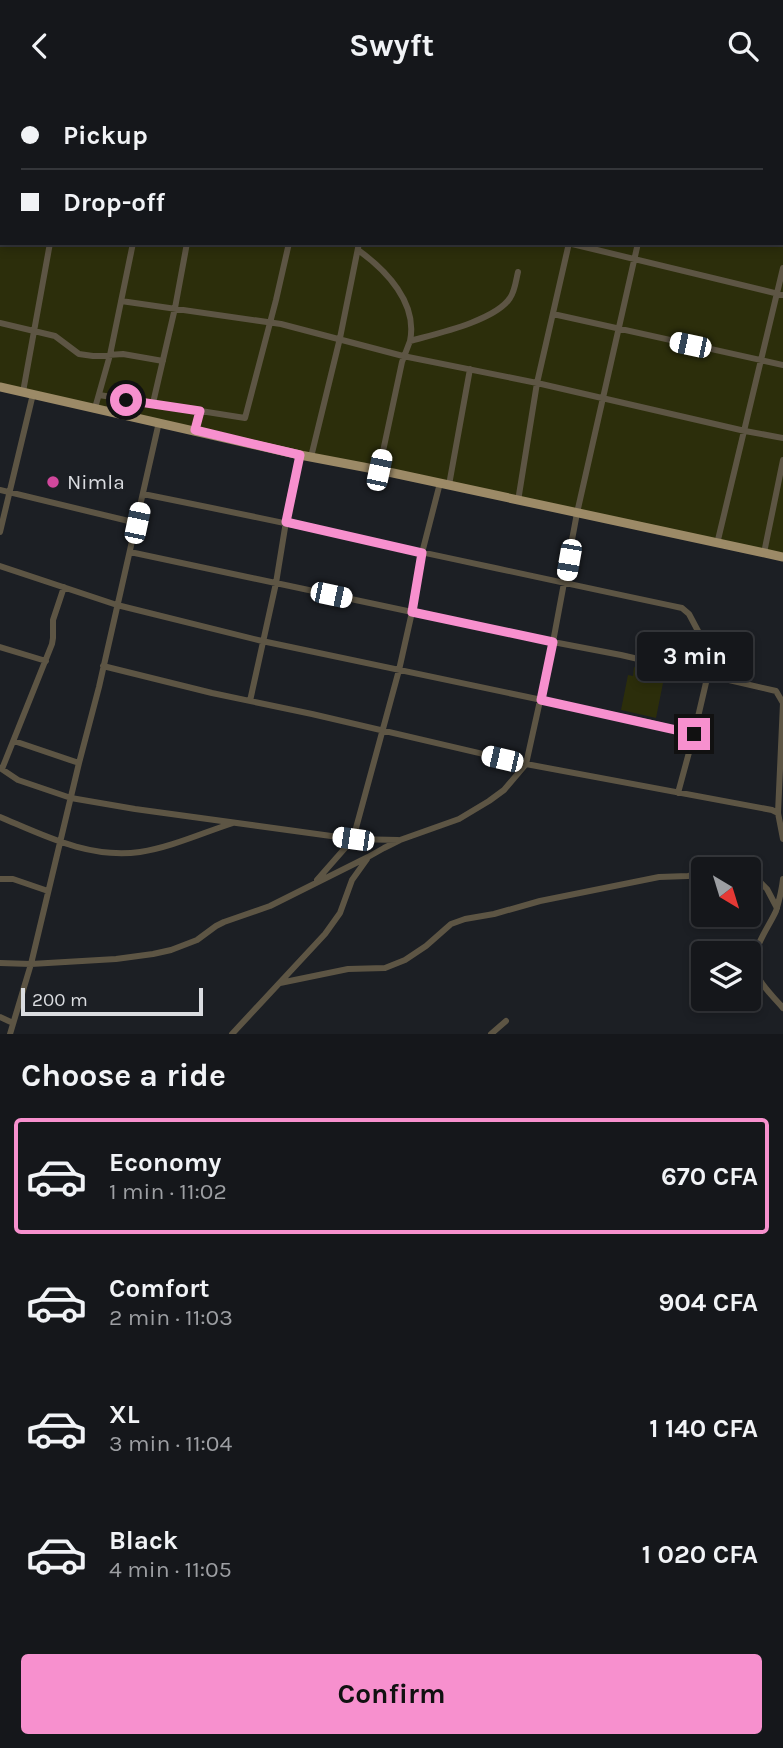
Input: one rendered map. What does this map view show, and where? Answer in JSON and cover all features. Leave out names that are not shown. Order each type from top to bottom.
[{"type":"main road","points":[[0,387],[300,455],[783,557]]},
{"type":"street","points":[[0,531],[28,393],[35,330],[50,245]]},
{"type":"street","points":[[95,408],[110,355],[133,245]]},
{"type":"street","points":[[153,403],[187,245]]},
{"type":"street","points":[[99,395],[245,418],[289,245]]},
{"type":"street","points":[[518,501],[537,383],[569,245]]},
{"type":"street","points":[[577,245],[780,294]]},
{"type":"street","points":[[0,963],[116,959],[171,950],[197,940],[224,922],[270,907],[400,840],[459,819],[504,790],[526,764],[565,583],[577,513],[638,245]]},
{"type":"street","points":[[311,457],[359,247]]},
{"type":"street","points":[[359,247],[381,268],[403,298],[411,317],[412,328],[403,356],[379,470]]},
{"type":"street","points":[[717,544],[780,294],[783,268]]},
{"type":"street","points":[[410,341],[456,328],[502,306],[510,298],[518,272]]},
{"type":"street","points":[[121,301],[293,326],[403,356],[603,397],[783,438]]},
{"type":"street","points":[[553,314],[783,365]]},
{"type":"street","points":[[0,323],[58,337],[79,353],[93,356],[123,353],[163,361]]},
{"type":"street","points":[[313,885],[353,839],[399,670],[422,553],[444,484],[470,369]]},
{"type":"street","points":[[195,430],[200,411]]},
{"type":"street","points":[[9,1034],[31,964],[159,422]]},
{"type":"street","points":[[250,701],[300,455]]},
{"type":"street","points":[[764,553],[783,460]]},
{"type":"street","points":[[0,491],[137,523]]},
{"type":"street","points":[[143,494],[286,522],[681,608],[689,614],[698,631],[708,674],[678,793]]},
{"type":"street","points":[[130,552],[708,674],[776,691],[783,703],[778,813],[783,839]]},
{"type":"street","points":[[0,566],[117,605],[262,641],[694,734]]},
{"type":"street","points":[[64,587],[53,620],[54,638],[1,769],[18,780],[71,798],[353,839],[400,840]]},
{"type":"street","points":[[0,647],[46,661]]},
{"type":"street","points":[[103,666],[526,764],[778,813]]},
{"type":"street","points":[[14,741],[79,763]]},
{"type":"street","points":[[0,817],[60,842],[105,852],[141,852],[234,822]]},
{"type":"street","points":[[232,1034],[333,923],[340,913],[352,880],[368,857]]},
{"type":"street","points":[[280,983],[348,969],[385,968],[405,960],[451,924],[465,919],[659,877],[691,875]]},
{"type":"street","points":[[0,879],[13,879],[48,891]]},
{"type":"street","points":[[783,879],[777,908],[757,952],[755,964],[762,982],[783,1007]]},
{"type":"street","points":[[761,883],[777,908]]},
{"type":"street","points":[[0,1017],[13,1023]]},
{"type":"street","points":[[491,1034],[506,1021]]},
{"type":"green space","points":[[0,245],[783,245],[783,557],[0,387]]},
{"type":"green space","points":[[634,667],[665,673],[656,718],[621,710],[628,675],[633,676]]},
{"type":"place","name":"Nimla","points":[[53,482]]},
{"type":"route","points":[[126,400],[200,411],[195,430],[300,455],[286,522],[422,553],[412,612],[553,642],[541,700],[694,734]]}]
